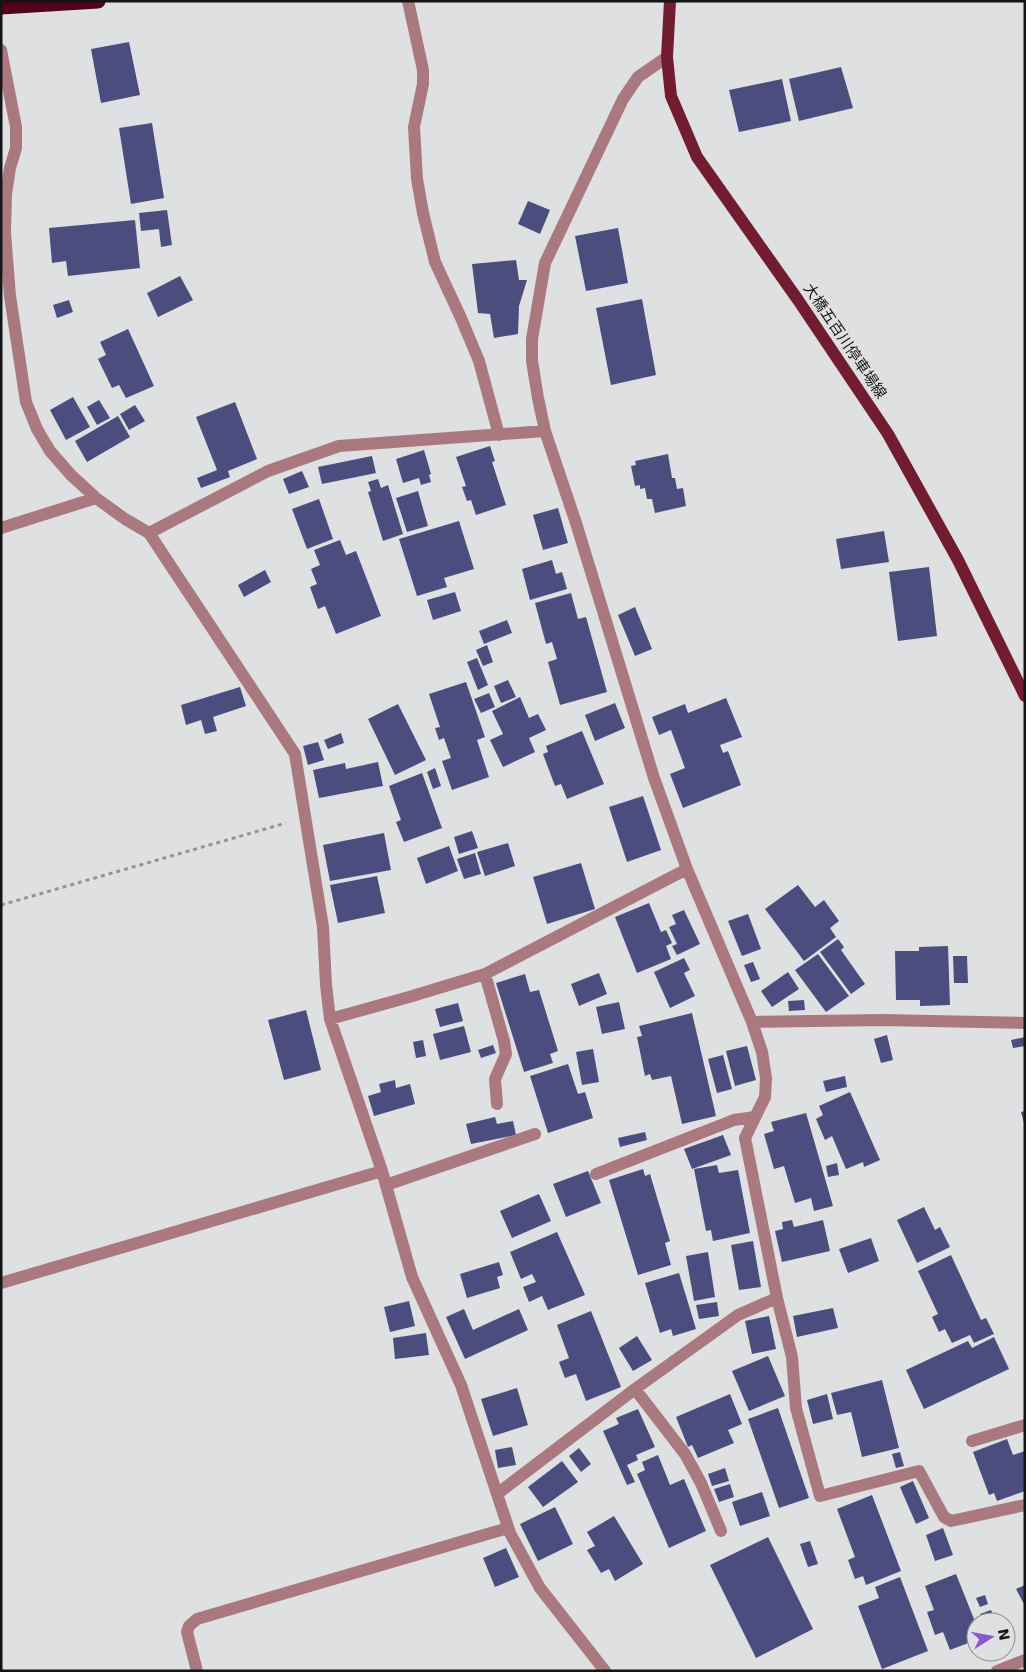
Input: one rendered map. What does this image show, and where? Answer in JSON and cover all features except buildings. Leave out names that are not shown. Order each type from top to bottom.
[{"type":"highway","points":[[1,7],[98,1]]},
{"type":"main road","name":"大橋五百川停車場線","points":[[670,1],[667,57],[671,96],[697,156],[798,300],[888,434],[958,560],[1024,691]]},
{"type":"street","points":[[408,1],[423,70],[422,93],[414,127],[417,178],[423,213],[435,262],[479,361],[500,435]]},
{"type":"street","points":[[1,50],[16,127],[16,148],[10,168],[6,194],[5,233],[10,296],[26,402],[37,429],[50,452],[71,475],[96,498],[125,519],[149,532],[295,754],[323,927],[330,1019],[382,1171],[412,1277],[461,1385],[508,1528],[540,1588],[605,1671]]},
{"type":"street","points":[[667,57],[638,77],[623,99],[545,263],[532,339],[532,361],[545,431],[574,514],[654,778],[687,869],[752,1022],[762,1052],[766,1078],[764,1098],[745,1138],[777,1298],[792,1357],[796,1408],[820,1496],[919,1471],[944,1517],[951,1522],[1025,1505]]},
{"type":"street","points":[[1,157],[10,168]]},
{"type":"street","points":[[149,532],[268,471],[339,446],[545,431]]},
{"type":"street","points":[[1,528],[96,498]]},
{"type":"street","points":[[330,1019],[485,974],[687,869]]},
{"type":"street","points":[[485,974],[506,1054],[495,1080],[497,1104]]},
{"type":"street","points":[[752,1022],[882,1020],[1025,1023]]},
{"type":"street","points":[[596,1174],[734,1120],[755,1117]]},
{"type":"street","points":[[386,1185],[535,1134]]},
{"type":"street","points":[[1,1283],[382,1171]]},
{"type":"street","points":[[497,1494],[635,1389],[738,1315],[777,1298]]},
{"type":"street","points":[[635,1389],[685,1454],[701,1483],[721,1531]]},
{"type":"street","points":[[972,1441],[1025,1425]]},
{"type":"street","points":[[198,1671],[187,1632],[189,1626],[196,1620],[508,1528]]},
{"type":"street","points":[[997,1671],[1025,1660]]},
{"type":"path","points":[[1,905],[305,817]]}]
